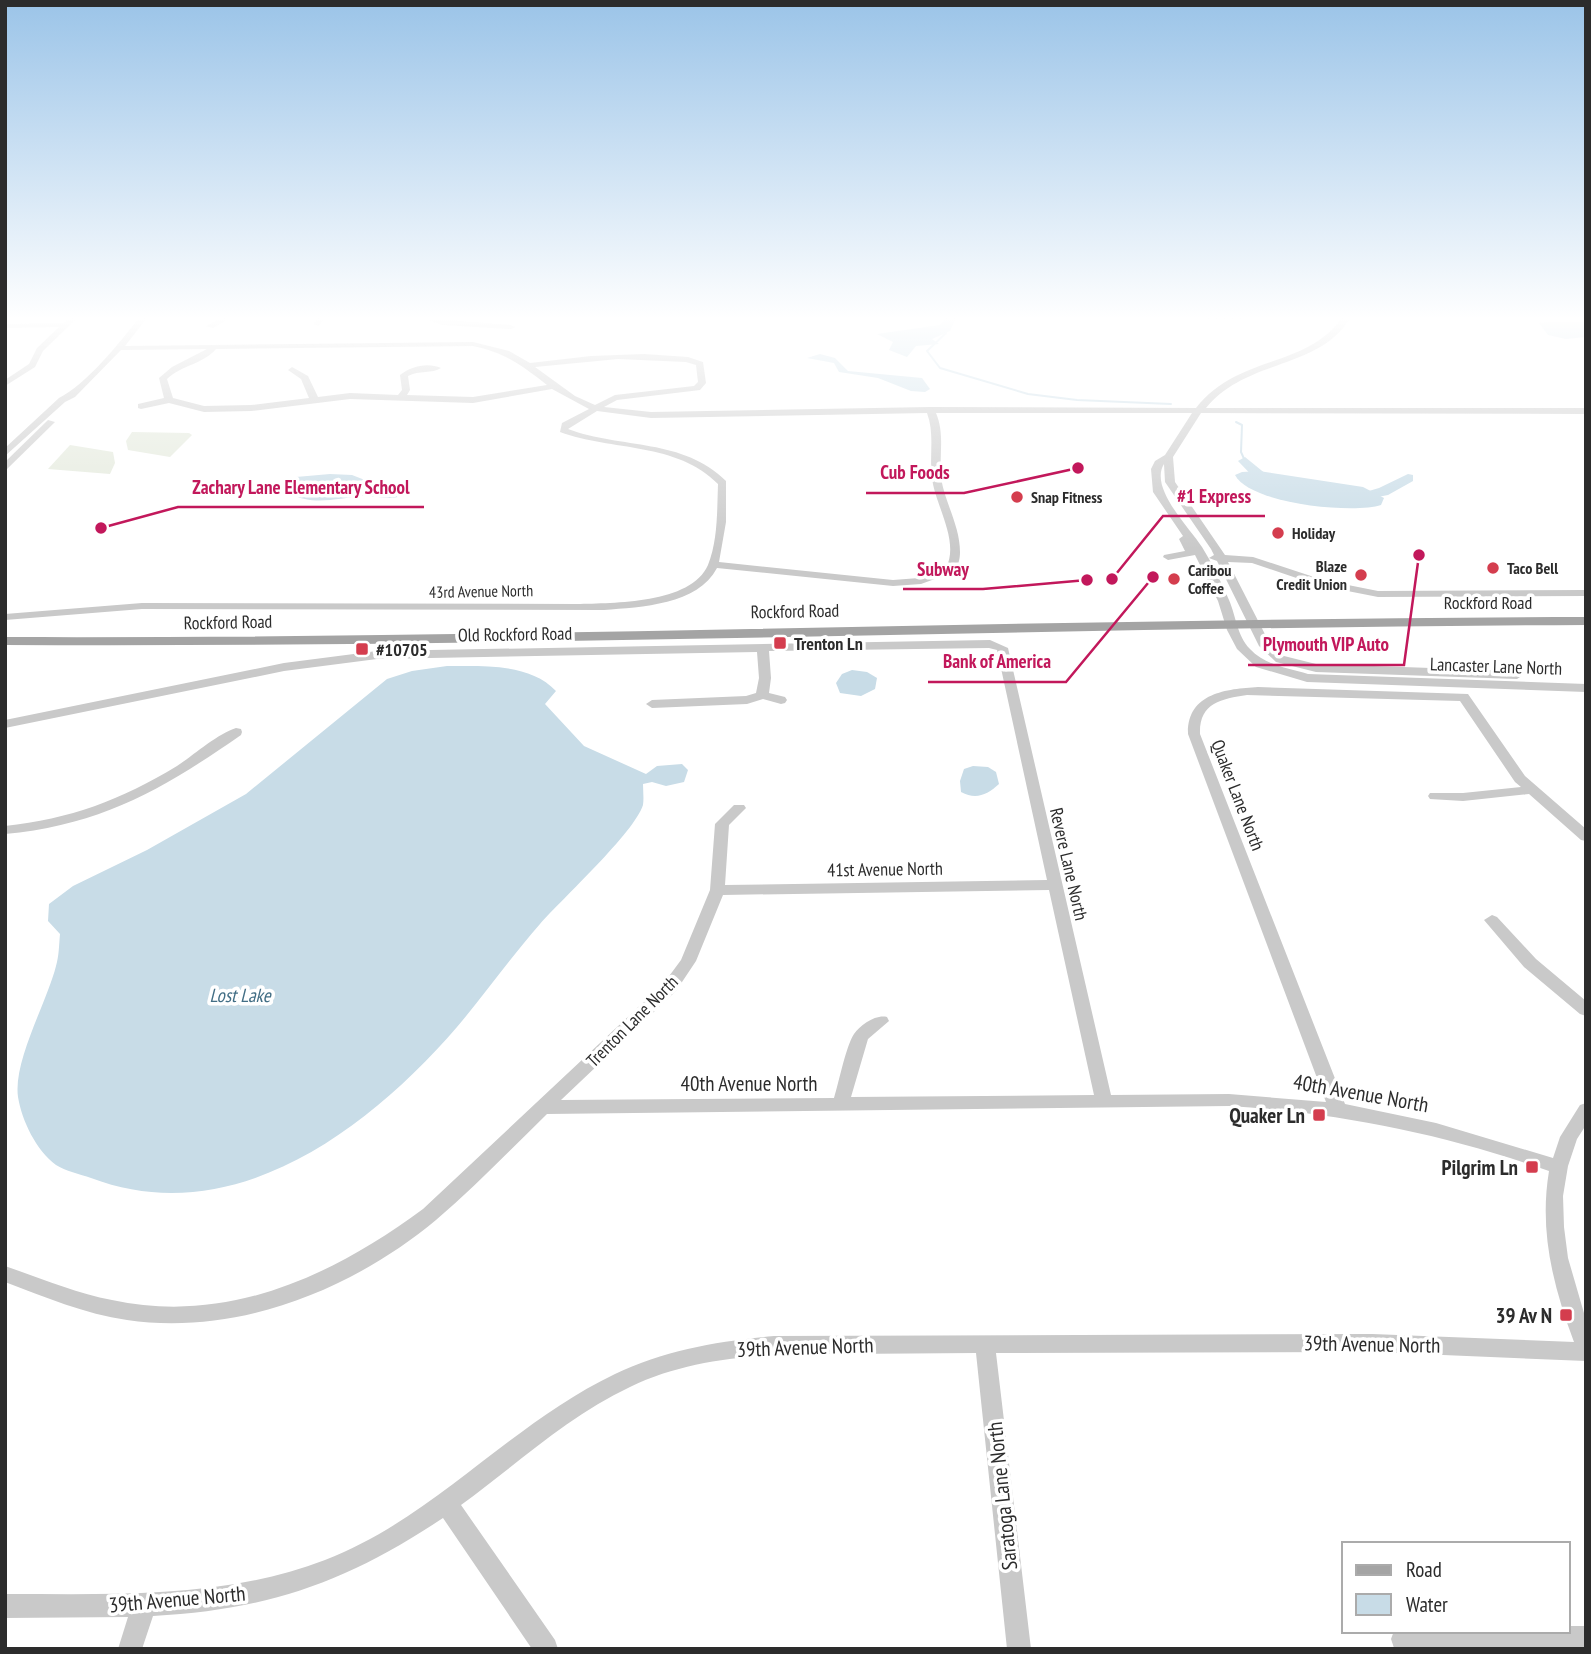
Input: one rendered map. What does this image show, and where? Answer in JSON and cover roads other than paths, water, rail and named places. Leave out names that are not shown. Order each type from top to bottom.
[{"type":"main road","name":"Rockford Road","points":[[1250,617],[1586,610]]},
{"type":"main road","name":"Rockford Road","points":[[5,641],[225,642],[1230,617]]},
{"type":"main road","name":"Rockford Road","points":[[5,631],[242,632],[1230,617],[1586,621]]},
{"type":"street","points":[[5,453],[62,400],[72,395]]},
{"type":"street","points":[[5,468],[73,399],[72,395]]},
{"type":"street","points":[[168,395],[169,400]]},
{"type":"street","points":[[312,395],[314,399]]},
{"type":"street","points":[[400,399],[403,395]]},
{"type":"street","points":[[141,406],[169,400],[193,408],[216,409],[267,407],[350,396],[473,400],[501,395]]},
{"type":"street","points":[[567,395],[594,407],[663,415],[930,410],[1586,411]]},
{"type":"street","points":[[626,395],[594,407],[565,425],[563,430],[676,455],[696,461],[718,475],[723,483],[715,565],[894,583],[921,581],[943,575],[955,565],[957,554],[935,473],[937,442],[930,410]]},
{"type":"street","points":[[1168,457],[1215,395]]},
{"type":"street","name":"Lancaster Lane North","points":[[1586,679],[1294,665],[1269,652],[1221,558],[1170,482],[1168,457],[1158,463],[1155,484],[1164,502],[1185,528],[1204,561],[1243,649],[1260,664],[1293,676],[1586,688]]},
{"type":"street","points":[[1185,528],[1184,539],[1191,553],[1168,557],[1262,562],[1321,583],[1378,594],[1586,593]]},
{"type":"street","name":"43rd Avenue North","points":[[5,617],[51,617],[141,606],[369,608],[628,603],[658,599],[691,588],[703,581],[715,565]]},
{"type":"street","name":"Old Rockford Road","points":[[5,724],[346,658],[990,644]]},
{"type":"street","name":"Revere Lane North","points":[[990,644],[1002,648],[1104,1101]]},
{"type":"street","points":[[762,695],[765,678],[763,647]]},
{"type":"street","name":"Quaker Lane North","points":[[1337,1107],[1194,734],[1194,715],[1211,700],[1240,692],[1464,697],[1504,759],[1532,790]]},
{"type":"street","points":[[652,704],[747,700],[762,695],[781,700]]},
{"type":"street","points":[[5,830],[51,825],[127,800],[171,778],[236,732]]},
{"type":"street","points":[[1435,796],[1477,796],[1532,790],[1586,837]]},
{"type":"street","name":"Trenton Lane North","points":[[545,1107],[670,987],[688,961],[717,890],[722,824],[738,808]]},
{"type":"street","name":"41st Avenue North","points":[[717,890],[1054,885]]},
{"type":"street","points":[[1492,920],[1530,963],[1586,1010]]},
{"type":"street","points":[[840,1105],[861,1036],[881,1021]]},
{"type":"street","name":"40th Avenue North","points":[[545,1107],[1229,1100],[1337,1107],[1471,1138],[1558,1167]]},
{"type":"street","points":[[5,1274],[81,1300],[127,1312],[163,1316],[211,1312],[261,1303],[308,1288],[354,1268],[394,1243],[430,1214],[545,1107]]},
{"type":"street","points":[[1586,1110],[1565,1146],[1558,1167],[1553,1221],[1557,1261],[1569,1306],[1586,1350]]},
{"type":"street","name":"39th Avenue North","points":[[5,1606],[144,1605],[233,1598],[330,1570],[378,1546],[604,1390],[687,1358],[731,1349],[774,1345],[1372,1343],[1586,1350]]},
{"type":"street","name":"Saratoga Lane North","points":[[985,1344],[1019,1649]]},
{"type":"street","points":[[444,1501],[547,1649]]},
{"type":"street","points":[[130,1649],[144,1605]]},
{"type":"street","points":[[1403,1639],[1586,1638]]},
{"type":"water","points":[[1259,471],[1363,487],[1384,498],[1381,505],[1367,507],[1303,504],[1260,493],[1244,485],[1235,475]]},
{"type":"water","points":[[352,475],[370,482],[366,491],[383,486],[407,490],[406,494],[395,498],[362,496],[308,500],[291,494],[290,483],[296,477]]},
{"type":"water","name":"Lost Lake","points":[[447,666],[505,668],[533,675],[556,691],[545,704],[584,746],[646,774],[657,766],[682,764],[688,770],[684,782],[666,786],[652,782],[643,784],[643,805],[613,848],[540,924],[457,1027],[422,1065],[382,1102],[340,1134],[294,1161],[246,1181],[196,1192],[144,1191],[91,1178],[56,1165],[42,1151],[31,1134],[18,1097],[25,1049],[58,958],[60,934],[48,921],[49,904],[73,886],[147,850],[246,794],[387,679],[412,671]]},
{"type":"water","points":[[852,670],[867,672],[877,678],[875,689],[861,696],[840,693],[836,683],[842,674]]},
{"type":"water","points":[[973,766],[988,767],[996,772],[999,784],[981,795],[972,796],[961,792],[960,781],[964,769]]},
{"type":"waterway","points":[[1038,395],[1077,400],[1171,404]]},
{"type":"waterway","points":[[1236,422],[1242,425],[1241,452],[1245,461]]},
{"type":"waterway","points":[[1245,461],[1267,483],[1279,485]]},
{"type":"waterway","points":[[1352,498],[1383,492],[1408,478]]},
{"type":"place","name":"Cub Foods","points":[[1078,468]]},
{"type":"place","name":"Snap Fitness","points":[[1017,497]]},
{"type":"place","name":"Zachary Lane Elementary School","points":[[101,528]]},
{"type":"place","name":"Holiday","points":[[1278,533]]},
{"type":"place","name":"Plymouth VIP Auto","points":[[1419,555]]},
{"type":"place","name":"Taco Bell","points":[[1493,568]]},
{"type":"place","name":"Blaze Credit Union","points":[[1361,575]]},
{"type":"place","name":"Bank of America","points":[[1153,577]]},
{"type":"place","name":"#1 Express","points":[[1112,579]]},
{"type":"place","name":"Caribou Coffee","points":[[1174,579]]},
{"type":"place","name":"Subway","points":[[1087,580]]},
{"type":"place","name":"Trenton Ln","points":[[780,643]]},
{"type":"place","name":"#10705","points":[[362,649]]},
{"type":"place","name":"Quaker Ln","points":[[1319,1115]]},
{"type":"place","name":"Pilgrim Ln","points":[[1532,1167]]},
{"type":"place","name":"39 Av N","points":[[1566,1315]]}]
